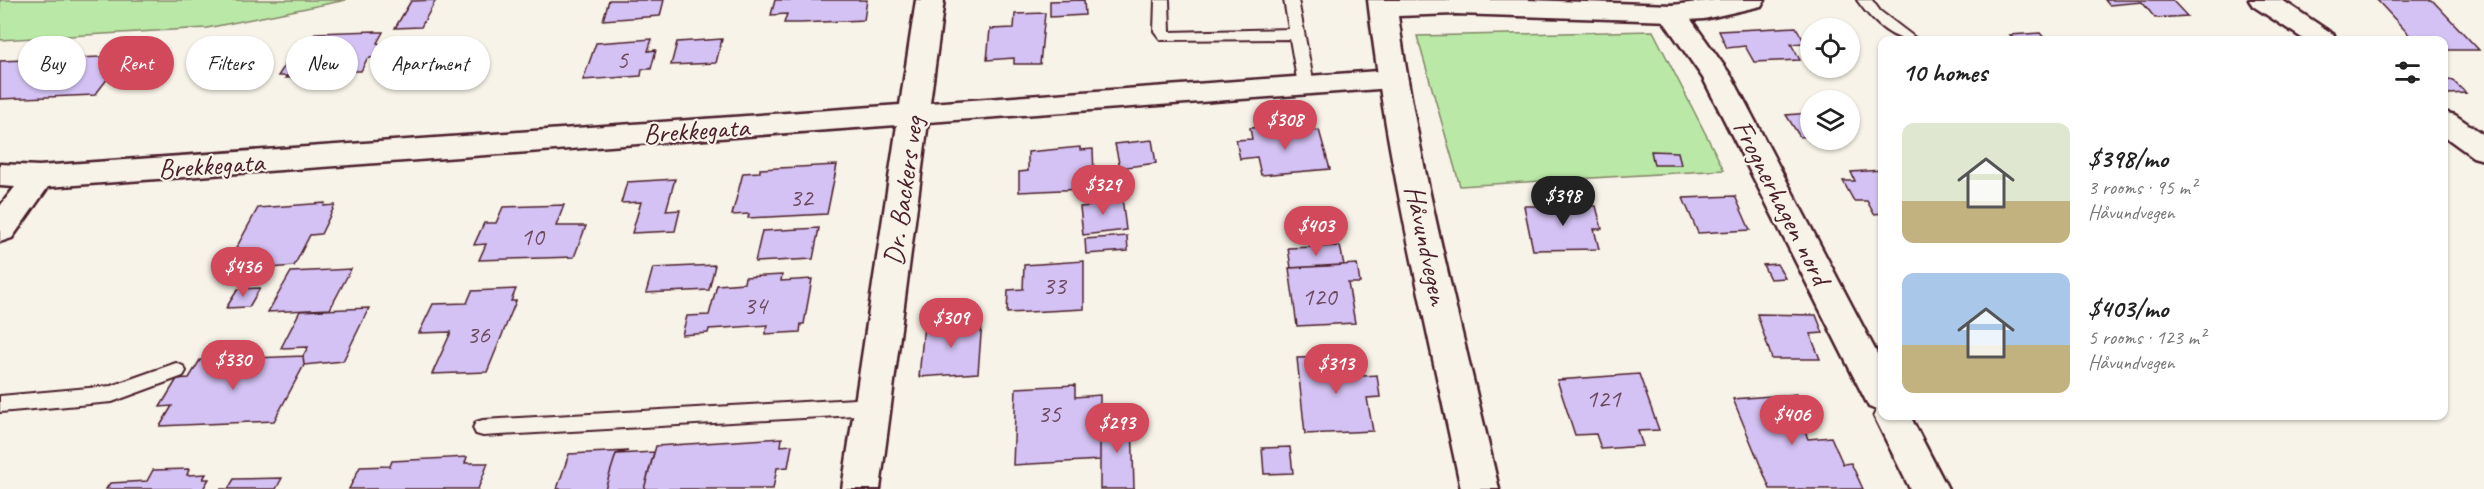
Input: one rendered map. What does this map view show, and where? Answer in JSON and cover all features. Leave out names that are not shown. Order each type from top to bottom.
[{"type":"street","name":"Dr. Backers veg","points":[[861,489],[930,0]]},
{"type":"street","points":[[1382,4],[1539,5],[1672,13],[1704,11],[1751,0]]},
{"type":"street","points":[[2263,0],[2317,36]]},
{"type":"street","name":"Håvundvegen","points":[[1382,4],[1392,79],[1480,489]]},
{"type":"street","name":"Frognerhagen nord","points":[[1672,13],[1718,77],[1878,389]]},
{"type":"street","name":"Brekkegata","points":[[0,175],[39,177],[1392,79]]},
{"type":"street","points":[[2448,125],[2484,150]]},
{"type":"street","points":[[0,230],[39,177]]},
{"type":"street","points":[[1894,420],[1929,489]]},
{"type":"lane","points":[[1162,0],[1162,31],[1166,38],[1296,34]]},
{"type":"lane","points":[[1292,0],[1306,85]]},
{"type":"lane","points":[[1864,0],[1875,14],[1905,36]]},
{"type":"lane","points":[[0,404],[112,394],[176,371]]},
{"type":"lane","points":[[483,428],[873,406]]},
{"type":"green space","points":[[0,0],[346,0],[207,28],[69,36],[18,36],[18,39],[0,40]]},
{"type":"green space","points":[[1653,31],[1724,170],[1460,186],[1417,36]]},
{"type":"building","points":[[436,0],[421,27],[395,28],[411,1]]},
{"type":"building","points":[[609,0],[664,0],[660,16],[603,20]]},
{"type":"building","points":[[775,0],[867,0],[864,20],[784,23],[787,14],[771,15]]},
{"type":"building","points":[[1084,0],[1085,15],[1050,17],[1050,1]]},
{"type":"building","points":[[2105,0],[2172,0],[2187,16],[2155,18],[2142,2],[2109,5]]},
{"type":"building","points":[[2377,0],[2432,0],[2479,50],[2448,50],[2448,36],[2410,36]]},
{"type":"building","points":[[1045,13],[1040,64],[1014,64],[1014,58],[987,60],[990,29],[1014,28],[1015,14]]},
{"type":"building","points":[[1796,27],[1800,34],[1800,43],[1791,44],[1800,60],[1754,62],[1745,46],[1727,48],[1719,31]]},
{"type":"building","points":[[383,32],[381,36],[370,36],[370,58],[367,59],[361,71],[358,71],[358,36],[313,36],[315,33]]},
{"type":"building","points":[[2040,33],[2043,36],[2011,36]]},
{"type":"building","points":[[652,39],[648,51],[656,50],[651,69],[642,69],[641,76],[583,80],[596,43]]},
{"type":"building","points":[[722,39],[716,63],[671,65],[677,42]]},
{"type":"building","points":[[98,57],[99,90],[95,95],[0,99],[0,61],[18,60],[18,90],[86,90],[86,58]]},
{"type":"building","points":[[286,64],[286,76],[278,76]]},
{"type":"building","points":[[2448,80],[2452,80],[2466,93],[2449,94]]},
{"type":"building","points":[[1800,114],[1800,137],[1786,115]]},
{"type":"building","points":[[1274,126],[1276,134],[1319,130],[1330,169],[1261,175],[1257,157],[1240,159],[1236,140],[1252,139],[1250,128]]},
{"type":"building","points":[[1152,140],[1156,163],[1120,168],[1115,144]]},
{"type":"building","points":[[1080,147],[1080,150],[1093,149],[1094,175],[1082,176],[1083,189],[1019,192],[1019,172],[1028,171],[1028,152]]},
{"type":"building","points":[[1651,151],[1678,152],[1681,165],[1654,165]]},
{"type":"building","points":[[837,165],[827,214],[748,218],[749,214],[732,215],[743,173],[760,172],[760,169]]},
{"type":"building","points":[[1878,170],[1878,214],[1874,214],[1867,201],[1854,201],[1843,181],[1855,181],[1851,172]]},
{"type":"building","points":[[675,179],[666,211],[680,210],[675,231],[632,233],[641,202],[621,203],[627,182]]},
{"type":"building","points":[[1735,196],[1750,230],[1698,233],[1683,198]]},
{"type":"building","points":[[1122,197],[1126,230],[1083,235],[1080,207],[1090,206],[1089,201]]},
{"type":"building","points":[[325,203],[324,206],[335,205],[321,234],[310,235],[294,266],[223,272],[258,208]]},
{"type":"building","points":[[564,205],[556,226],[586,226],[574,257],[479,260],[486,244],[474,245],[484,223],[496,223],[503,207]]},
{"type":"building","points":[[1524,206],[1596,206],[1602,229],[1594,229],[1599,249],[1533,250]]},
{"type":"building","points":[[819,228],[813,259],[755,262],[762,231]]},
{"type":"building","points":[[1127,236],[1128,251],[1086,254],[1085,239]]},
{"type":"building","points":[[1340,246],[1344,265],[1291,268],[1288,248]]},
{"type":"building","points":[[1084,261],[1084,309],[1007,313],[1008,290],[1023,289],[1024,265]]},
{"type":"building","points":[[1357,264],[1360,283],[1348,283],[1355,323],[1297,326],[1289,268]]},
{"type":"building","points":[[1777,264],[1785,278],[1770,279],[1763,265]]},
{"type":"building","points":[[715,265],[709,290],[646,293],[653,268]]},
{"type":"building","points":[[351,269],[330,309],[268,312],[291,272]]},
{"type":"building","points":[[782,275],[781,281],[812,279],[804,324],[801,324],[800,332],[765,334],[768,325],[709,329],[708,333],[682,335],[687,316],[709,315],[717,285],[744,283],[745,277]]},
{"type":"building","points":[[260,288],[249,307],[226,308],[238,289]]},
{"type":"building","points":[[516,289],[511,301],[516,301],[487,372],[432,374],[451,332],[419,333],[433,304],[467,303],[472,291]]},
{"type":"building","points":[[369,308],[343,361],[304,365],[303,356],[308,347],[281,348],[300,311]]},
{"type":"building","points":[[1757,314],[1816,315],[1823,333],[1810,334],[1820,359],[1772,359]]},
{"type":"building","points":[[982,322],[978,373],[919,377],[924,325]]},
{"type":"building","points":[[303,356],[304,365],[274,421],[160,426],[172,406],[160,407],[177,379],[189,378],[200,360]]},
{"type":"building","points":[[1359,356],[1363,376],[1377,375],[1380,397],[1367,398],[1373,431],[1305,434],[1297,358]]},
{"type":"building","points":[[1639,374],[1659,430],[1638,431],[1643,446],[1601,449],[1596,434],[1575,435],[1557,380]]},
{"type":"building","points":[[1075,385],[1075,397],[1100,395],[1100,460],[1013,465],[1016,388]]},
{"type":"building","points":[[1796,394],[1812,428],[1804,429],[1808,439],[1831,437],[1843,464],[1851,463],[1863,489],[1770,489],[1733,399]]},
{"type":"building","points":[[1132,418],[1134,489],[1100,489],[1100,420]]},
{"type":"building","points":[[782,438],[781,446],[792,445],[788,467],[777,468],[773,489],[644,489],[656,446]]},
{"type":"building","points":[[1290,447],[1293,473],[1264,474],[1262,448]]},
{"type":"building","points":[[628,451],[616,454],[605,489],[557,489],[569,454]]},
{"type":"building","points":[[654,452],[644,489],[605,489],[616,454]]},
{"type":"building","points":[[467,457],[465,463],[488,463],[478,489],[349,489],[360,467],[390,466],[392,461]]},
{"type":"building","points":[[189,469],[187,475],[206,474],[203,479],[209,479],[203,489],[106,489],[110,483],[147,481],[153,470]]},
{"type":"building","points":[[282,478],[276,489],[228,489],[234,479]]}]
